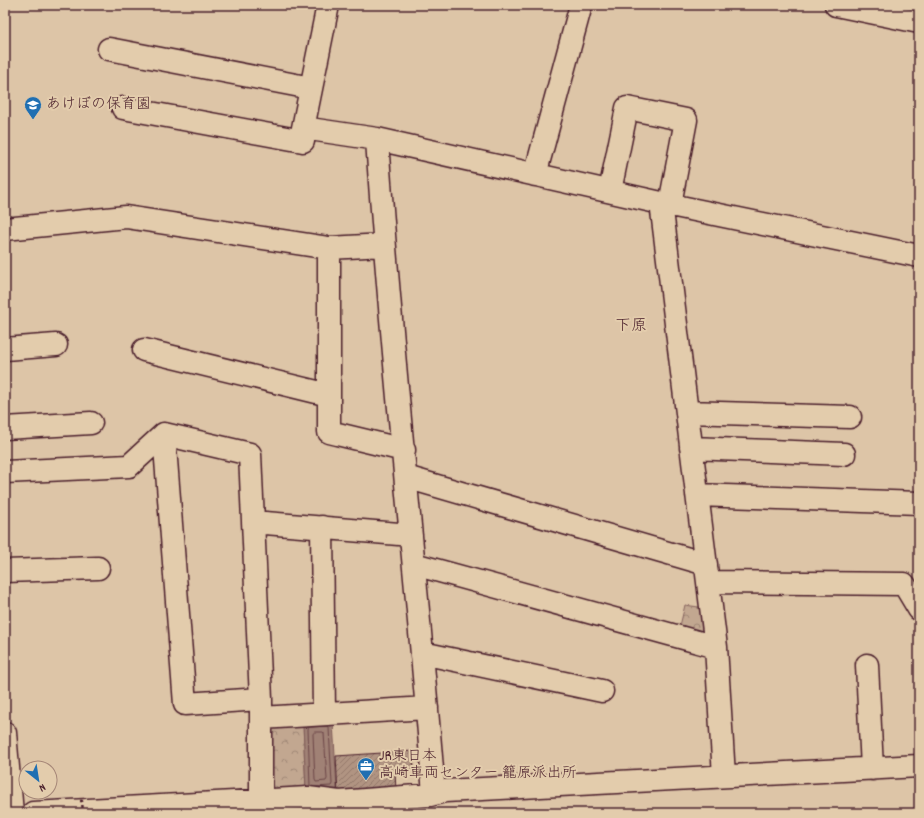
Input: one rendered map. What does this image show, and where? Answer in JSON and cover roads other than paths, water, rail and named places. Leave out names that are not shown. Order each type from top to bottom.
[{"type":"street","points":[[123,108],[303,141],[303,128],[328,5]]},
{"type":"street","points":[[535,175],[581,5]]},
{"type":"street","points":[[836,5],[911,15]]},
{"type":"street","points":[[109,49],[311,88]]},
{"type":"street","points":[[610,191],[627,108],[686,120],[666,203],[687,412],[716,646],[724,776]]},
{"type":"street","points":[[303,128],[377,139],[535,175],[919,256]]},
{"type":"street","points":[[377,139],[384,245],[404,450],[434,794]]},
{"type":"street","points":[[5,229],[126,217],[329,248],[384,245]]},
{"type":"street","points":[[329,248],[329,432],[404,450]]},
{"type":"street","points":[[5,349],[56,345]]},
{"type":"street","points":[[144,350],[329,395]]},
{"type":"street","points":[[687,412],[850,417]]},
{"type":"street","points":[[5,428],[91,423]]},
{"type":"street","points":[[5,472],[129,466],[164,434]]},
{"type":"street","points":[[164,434],[250,454],[261,709],[261,801]]},
{"type":"street","points":[[164,434],[185,704],[324,714],[427,708]]},
{"type":"street","points":[[692,448],[844,454]]},
{"type":"street","points":[[406,477],[707,573],[904,584],[919,609]]},
{"type":"street","points":[[697,495],[919,503]]},
{"type":"street","points":[[253,522],[411,535]]},
{"type":"street","points":[[322,528],[324,714]]},
{"type":"street","points":[[414,564],[716,646]]},
{"type":"street","points":[[5,572],[98,568]]},
{"type":"street","points":[[422,653],[602,691]]},
{"type":"street","points":[[867,665],[872,769]]},
{"type":"street","points":[[5,733],[12,813]]},
{"type":"street","points":[[33,813],[308,798],[339,802],[434,794],[445,791],[919,766]]},
{"type":"water","points":[[333,722],[337,789],[306,791],[303,724]]},
{"type":"place","name":"あけぼの保育園","points":[[33,120]]},
{"type":"place","name":"JR東日本 高崎車両センター 籠原派出所","points":[[366,781]]},
{"type":"district","name":"下原","points":[[631,326]]}]
